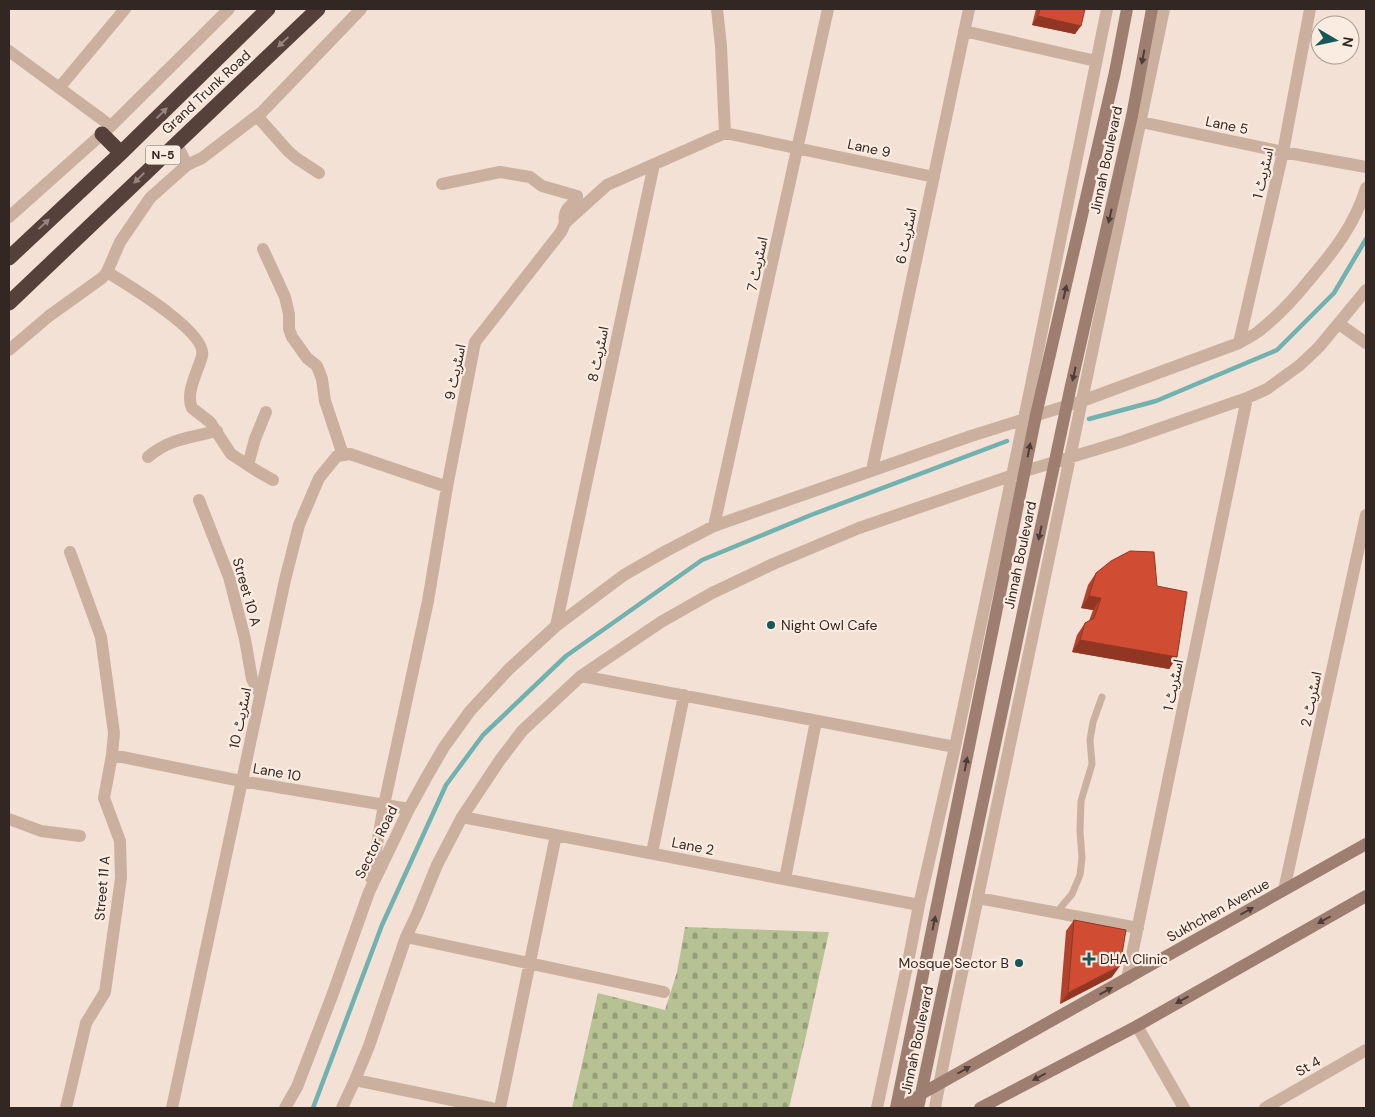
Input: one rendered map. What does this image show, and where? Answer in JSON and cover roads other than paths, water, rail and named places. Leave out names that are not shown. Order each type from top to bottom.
[{"type":"highway","name":"Grand Trunk Road","points":[[9,258],[121,153],[268,9]]},
{"type":"highway","name":"Grand Trunk Road","points":[[9,303],[318,9]]},
{"type":"highway","points":[[106,130],[121,153]]},
{"type":"street","points":[[59,88],[125,9]]},
{"type":"street","points":[[9,216],[106,130],[229,9]]},
{"type":"street","points":[[9,350],[49,316],[102,278],[107,272],[120,242],[150,198],[187,165],[202,158],[257,116],[361,9]]},
{"type":"street","points":[[717,9],[721,46],[725,133]]},
{"type":"street","name":"اسٹریٹ 7","points":[[714,526],[828,9]]},
{"type":"street","name":"اسٹریٹ 6","points":[[872,470],[969,9]]},
{"type":"street","points":[[877,1108],[918,905],[955,747],[1107,9]]},
{"type":"street","name":"Jinnah Boulevard","points":[[896,1108],[1036,415],[1115,72],[1127,9]]},
{"type":"street","name":"Jinnah Boulevard","points":[[918,1108],[1067,406],[1132,116],[1152,9]]},
{"type":"street","points":[[934,1108],[1020,689],[1142,122],[1164,9]]},
{"type":"street","name":"اسٹریٹ 1","points":[[1239,343],[1283,152],[1310,9]]},
{"type":"street","points":[[964,31],[1096,62]]},
{"type":"street","points":[[9,51],[59,88],[106,130]]},
{"type":"street","points":[[257,116],[288,152],[319,173]]},
{"type":"street","name":"Lane 5","points":[[1142,122],[1283,152],[1366,167]]},
{"type":"street","points":[[654,164],[725,133],[798,148]]},
{"type":"street","points":[[176,143],[187,165]]},
{"type":"street","name":"Lane 9","points":[[798,148],[934,177]]},
{"type":"street","name":"اسٹریٹ 9","points":[[368,892],[384,805],[428,601],[475,342],[555,240],[565,223],[607,185],[654,164]]},
{"type":"street","name":"اسٹریٹ 8","points":[[556,626],[654,164]]},
{"type":"street","points":[[442,184],[500,172],[530,177],[542,186],[577,196],[576,201],[567,210],[564,218],[565,223]]},
{"type":"street","name":"Sector Road","points":[[285,1108],[297,1087],[332,996],[368,892],[409,809],[444,747],[470,711],[509,670],[556,626],[624,575],[714,526],[971,436],[1082,401],[1239,343],[1257,333],[1277,316],[1335,250],[1349,228],[1366,188]]},
{"type":"street","points":[[263,248],[286,297],[289,329],[292,338],[307,358],[317,366],[322,379],[325,401],[343,455],[350,454],[447,488]]},
{"type":"street","points":[[107,272],[162,308],[189,331],[202,348],[202,355],[192,386],[190,404],[192,408],[210,422],[231,454],[273,480]]},
{"type":"street","points":[[345,1104],[369,1046],[406,937],[462,817],[522,731],[580,676],[661,622],[704,598],[773,564],[859,528],[1025,471],[1124,441],[1247,398],[1267,389],[1300,365],[1319,347],[1340,324],[1366,290]]},
{"type":"street","points":[[1340,324],[1366,343]]},
{"type":"street","name":"اسٹریٹ 1","points":[[1127,979],[1247,398]]},
{"type":"street","points":[[248,465],[255,439],[266,412]]},
{"type":"street","points":[[148,457],[161,447],[174,441],[217,431]]},
{"type":"street","name":"اسٹریٹ 10","points":[[172,1108],[241,781],[285,580],[299,525],[319,478],[337,456],[343,455]]},
{"type":"street","name":"Street 10 A","points":[[199,500],[229,577],[245,639],[252,679],[260,694]]},
{"type":"street","name":"اسٹریٹ 2","points":[[1284,890],[1366,515]]},
{"type":"street","name":"Street 11 A","points":[[66,1108],[86,1023],[105,992],[121,878],[120,841],[104,798],[114,733],[101,637],[70,552]]},
{"type":"street","points":[[580,676],[955,747]]},
{"type":"street","points":[[652,854],[684,695]]},
{"type":"street","points":[[785,879],[816,721]]},
{"type":"street","name":"Lane 10","points":[[112,755],[241,781],[409,809]]},
{"type":"street","name":"Lane 2","points":[[462,817],[918,905]]},
{"type":"street","points":[[9,818],[41,831],[80,836]]},
{"type":"street","points":[[500,1108],[556,835]]},
{"type":"street","name":"Sukhchen Avenue","points":[[902,1108],[921,1094],[1366,844]]},
{"type":"street","points":[[980,1108],[1137,1026],[1366,896]]},
{"type":"street","points":[[978,898],[1138,928]]},
{"type":"street","points":[[406,937],[664,992]]},
{"type":"street","points":[[910,952],[926,958]]},
{"type":"street","points":[[949,961],[965,963]]},
{"type":"street","points":[[1137,1026],[1184,1108]]},
{"type":"street","name":"St 4","points":[[1265,1108],[1366,1050]]},
{"type":"street","points":[[355,1080],[491,1108]]},
{"type":"lane","points":[[1056,912],[1072,894],[1080,875],[1082,858],[1080,831],[1081,801],[1092,764],[1090,740],[1093,722],[1102,697]]},
{"type":"waterway","points":[[1089,419],[1156,401],[1277,350],[1334,293],[1366,239]]},
{"type":"waterway","points":[[313,1108],[382,925],[446,785],[483,735],[566,656],[702,560],[811,515],[1007,441]]},
{"type":"place","name":"Night Owl Cafe","points":[[771,625]]},
{"type":"place","name":"DHA Clinic","points":[[1089,959]]},
{"type":"place","name":"Mosque Sector B","points":[[1019,963]]}]
